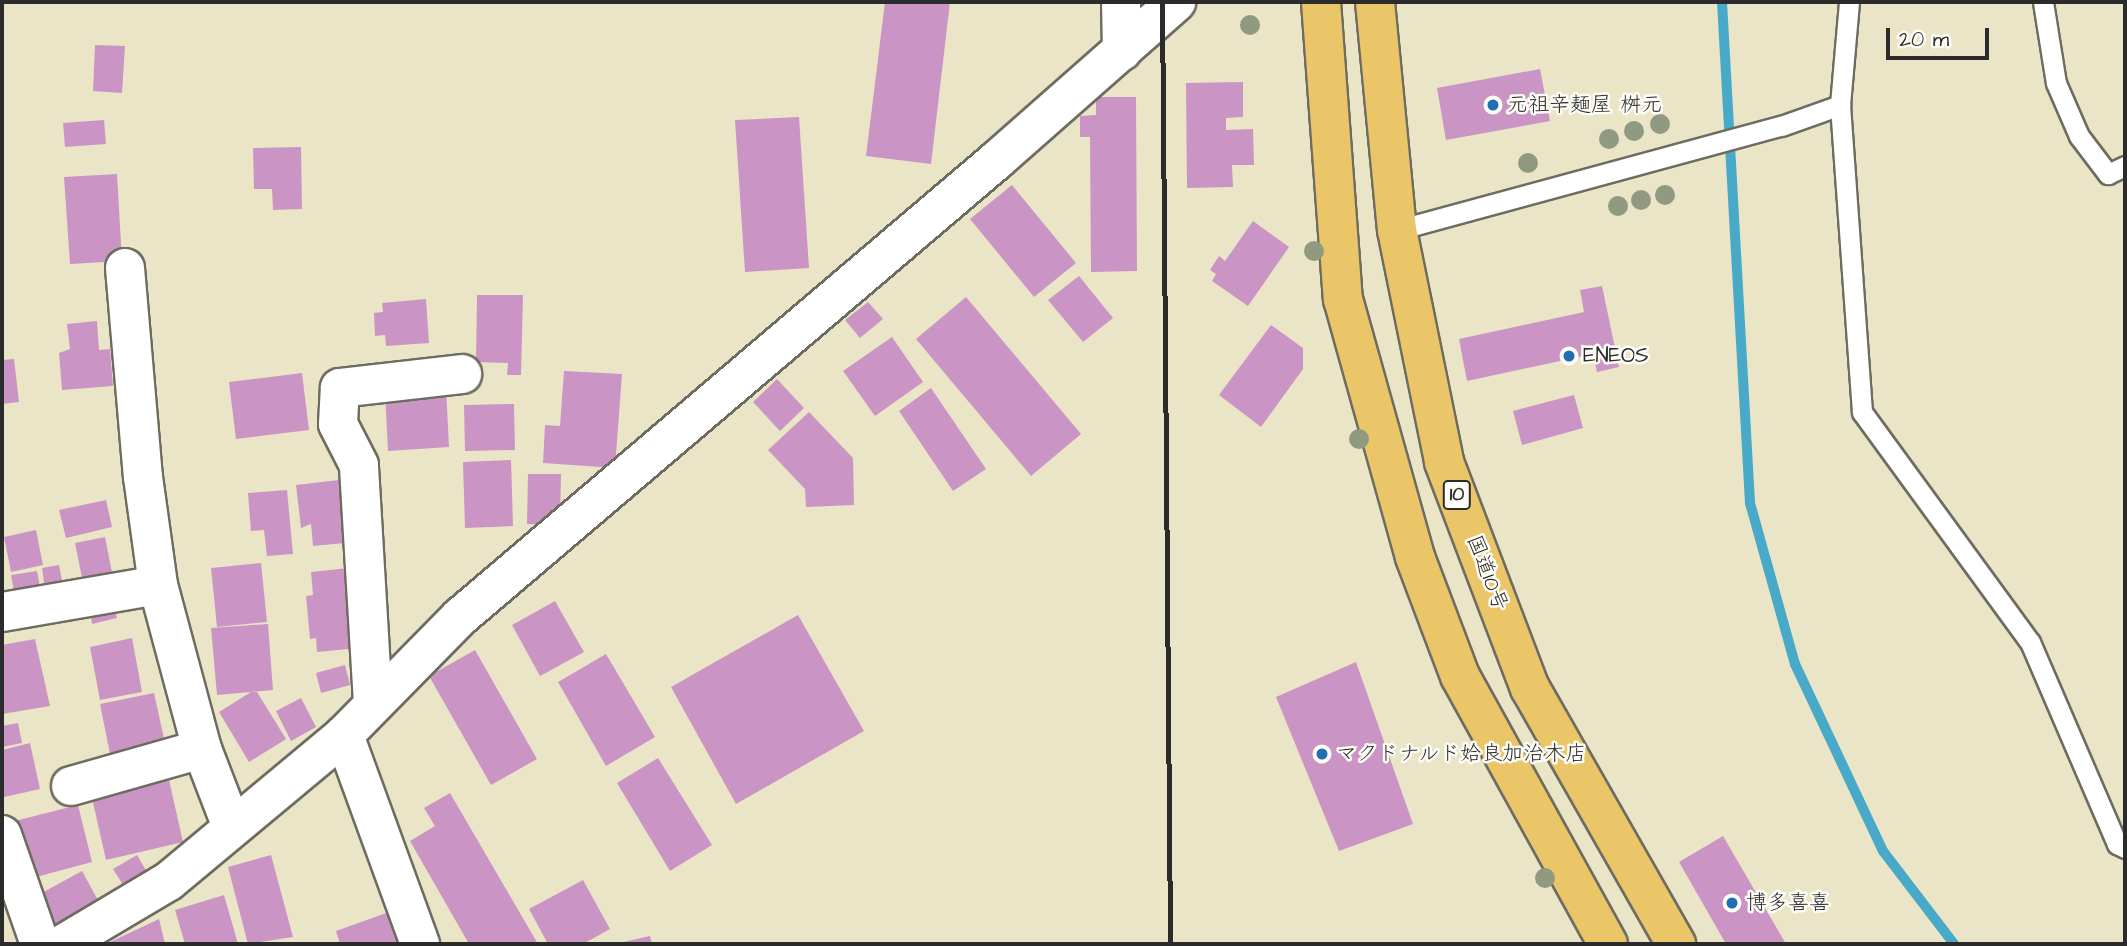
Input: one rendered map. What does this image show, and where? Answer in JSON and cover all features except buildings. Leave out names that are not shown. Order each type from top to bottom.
[{"type":"highway","points":[[1321,2],[1343,299],[1415,557],[1460,676],[1606,943]]},
{"type":"highway","name":"国道10号","points":[[1375,2],[1412,225],[1444,462],[1530,688],[1676,944]]},
{"type":"street","points":[[1121,2],[1122,51]]},
{"type":"street","points":[[63,944],[169,881],[344,735],[460,617],[1176,2]]},
{"type":"street","points":[[1303,2],[1323,48]]},
{"type":"street","points":[[125,268],[143,477],[158,585],[202,749],[232,827]]},
{"type":"street","points":[[373,703],[359,465],[338,424],[340,388],[463,374]]},
{"type":"street","points":[[2,612],[158,585]]},
{"type":"street","points":[[344,735],[420,944]]},
{"type":"street","points":[[71,786],[202,749]]},
{"type":"street","points":[[2,835],[40,944]]},
{"type":"lane","points":[[1849,2],[1840,105],[1861,412],[2029,642],[2117,844],[2125,848]]},
{"type":"lane","points":[[2043,2],[2056,83],[2079,136],[2108,174],[2125,166]]},
{"type":"lane","points":[[1412,225],[1781,126],[1840,105]]},
{"type":"waterway","points":[[1722,2],[1750,503],[1795,664],[1883,851],[1954,944]]},
{"type":"railway","points":[[1162,2],[1170,944]]},
{"type":"place","name":"元祖辛麺屋 桝元","points":[[1493,105]]},
{"type":"place","name":"ENEOS","points":[[1569,356]]},
{"type":"place","name":"マクドナルド姶良加治木店","points":[[1322,754]]},
{"type":"place","name":"博多喜喜","points":[[1732,903]]}]
